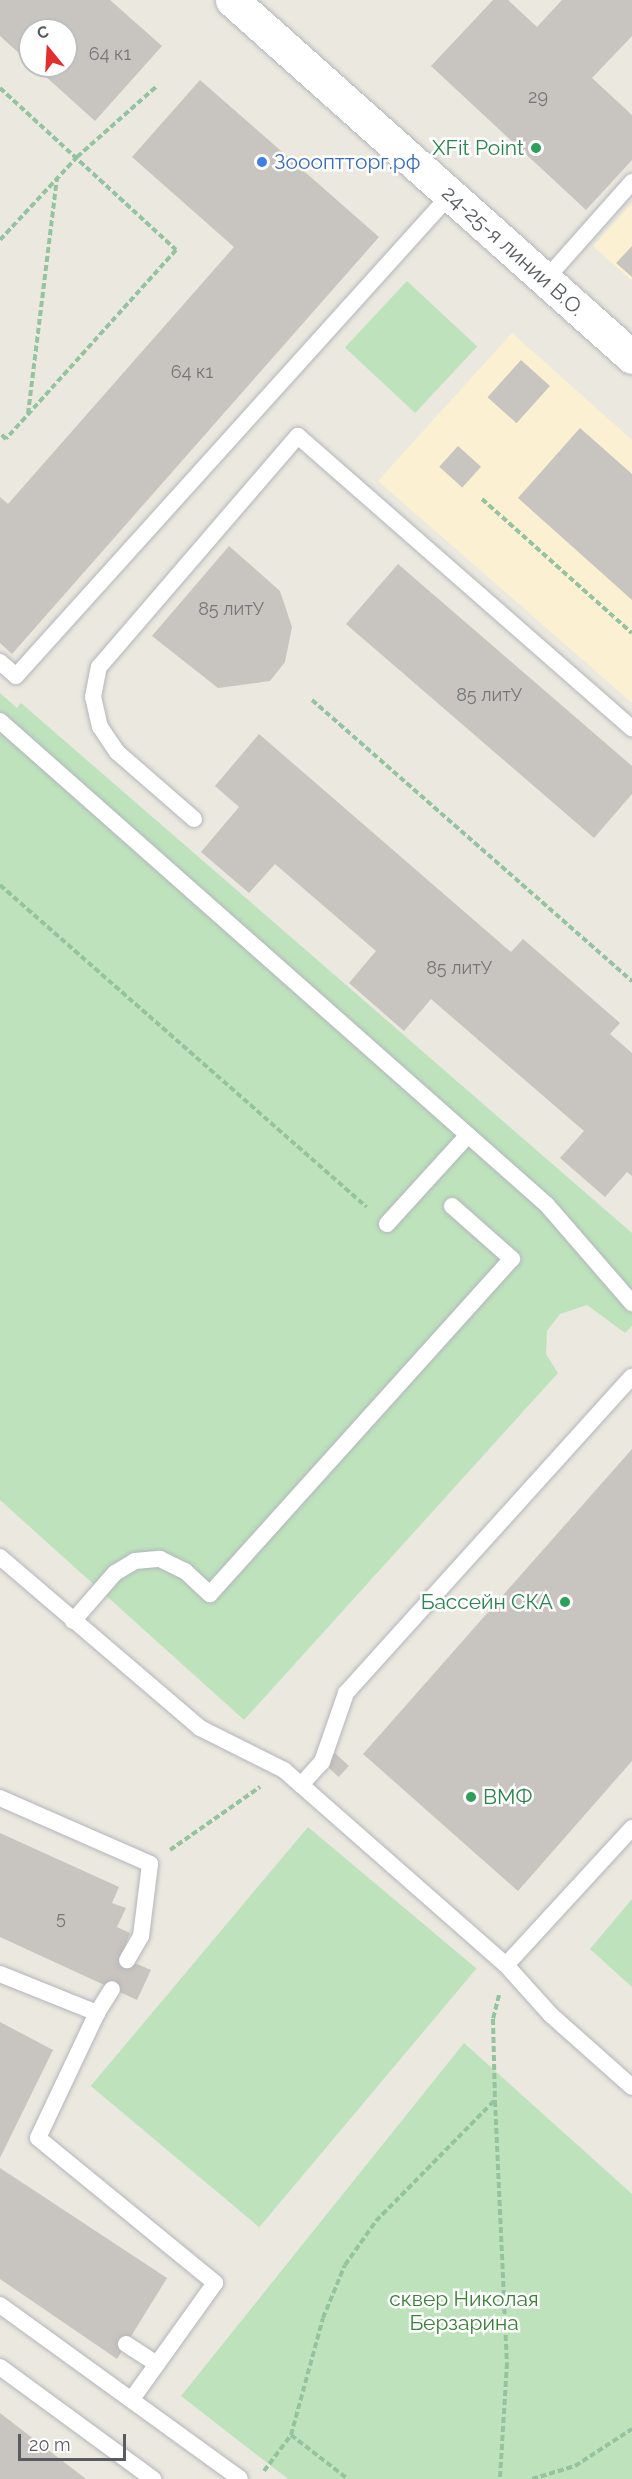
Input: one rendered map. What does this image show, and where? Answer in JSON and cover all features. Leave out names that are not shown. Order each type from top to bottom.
[{"type":"street","name":"24-25-я линии В.О.","points":[[232,0],[632,357]]},
{"type":"lane","points":[[545,280],[632,182]]},
{"type":"lane","points":[[0,662],[16,676],[450,195]]},
{"type":"lane","points":[[194,819],[117,752],[100,727],[93,697],[99,667],[298,436],[632,728]]},
{"type":"lane","points":[[3,729],[547,1205],[632,1303]]},
{"type":"lane","points":[[387,1224],[468,1135]]},
{"type":"lane","points":[[73,1621],[115,1573],[135,1561],[160,1560],[184,1571],[210,1594],[512,1259],[452,1206]]},
{"type":"lane","points":[[301,1785],[322,1762],[346,1693],[632,1377]]},
{"type":"lane","points":[[0,1557],[200,1728],[284,1770],[506,1965],[551,2015],[632,2087]]},
{"type":"lane","points":[[0,1798],[150,1864],[141,1936],[127,1960]]},
{"type":"lane","points":[[506,1965],[632,1828]]},
{"type":"lane","points":[[0,1974],[97,2013]]},
{"type":"lane","points":[[111,1989],[97,2013],[38,2138],[215,2283],[132,2399]]},
{"type":"lane","points":[[0,2305],[240,2479]]},
{"type":"lane","points":[[126,2344],[157,2364]]},
{"type":"lane","points":[[0,2367],[153,2479]]},
{"type":"path","points":[[0,240],[77,158],[158,85]]},
{"type":"path","points":[[0,88],[176,250],[6,439],[0,433]]},
{"type":"path","points":[[28,414],[57,178]]},
{"type":"path","points":[[482,499],[632,633]]},
{"type":"path","points":[[312,700],[632,981]]},
{"type":"path","points":[[0,885],[387,1224]]},
{"type":"path","points":[[150,1864],[284,1770]]},
{"type":"path","points":[[500,2479],[507,2363],[493,2019],[506,1965]]},
{"type":"path","points":[[258,2479],[291,2435],[323,2318],[345,2265],[376,2221],[495,2101]]},
{"type":"path","points":[[532,2479],[575,2466],[632,2429]]},
{"type":"path","points":[[291,2435],[348,2479]]},
{"type":"shaded area","points":[[632,203],[632,281],[593,246]]},
{"type":"shaded area","points":[[512,333],[632,440],[632,703],[378,481]]},
{"type":"green space","points":[[407,281],[477,346],[415,413],[345,348]]},
{"type":"green space","points":[[0,693],[17,708],[21,703],[632,1233],[632,1326],[625,1333],[587,1305],[560,1314],[547,1331],[546,1354],[558,1373],[244,1720],[0,1500]]},
{"type":"green space","points":[[308,1827],[477,1968],[259,2227],[91,2086]]},
{"type":"green space","points":[[632,1899],[632,1987],[590,1949]]},
{"type":"green space","name":"сквер Николая Берзарина","points":[[464,2043],[632,2194],[632,2479],[288,2479],[181,2396]]},
{"type":"building","points":[[0,0],[110,0],[162,46],[95,121],[47,78],[78,78],[78,18],[18,18],[18,52],[0,36]]},
{"type":"building","points":[[493,0],[508,0],[537,27],[562,0],[632,0],[632,36],[592,78],[632,115],[632,160],[586,210],[431,66]]},
{"type":"building","points":[[200,80],[379,237],[12,654],[0,643],[0,497],[8,504],[234,247],[132,157]]},
{"type":"building","points":[[632,246],[632,277],[616,263]]},
{"type":"building","points":[[521,360],[550,386],[517,423],[488,397]]},
{"type":"building","points":[[580,428],[632,474],[632,600],[518,498]]},
{"type":"building","points":[[458,446],[481,467],[462,488],[439,467]]},
{"type":"building","points":[[229,546],[280,591],[292,627],[285,662],[270,681],[218,688],[152,636]]},
{"type":"building","points":[[398,564],[632,766],[632,794],[594,838],[346,624]]},
{"type":"building","points":[[259,734],[511,952],[523,939],[620,1023],[610,1034],[632,1053],[632,1176],[627,1172],[605,1197],[560,1158],[584,1131],[431,999],[404,1031],[349,983],[376,951],[275,864],[249,893],[201,852],[239,807],[215,786]]},
{"type":"building","name":"Бассейн СКА","points":[[632,1449],[632,1761],[518,1891],[363,1754]]},
{"type":"building","points":[[335,1753],[349,1766],[339,1777],[325,1764]]},
{"type":"building","points":[[0,1833],[119,1887],[112,1903],[126,1908],[117,1927],[130,1933],[121,1957],[151,1970],[137,2000],[0,1937]]},
{"type":"building","points":[[0,2022],[53,2050],[0,2158]]},
{"type":"building","points":[[0,2168],[167,2278],[117,2359],[0,2279]]},
{"type":"building","points":[[0,2413],[86,2479],[0,2479]]},
{"type":"place","name":"XFit Point","points":[[536,148]]},
{"type":"place","name":"Зоооптторг.рф","points":[[262,162]]},
{"type":"place","name":"Бассейн СКА","points":[[565,1602]]},
{"type":"place","name":"ВМФ","points":[[471,1797]]}]
